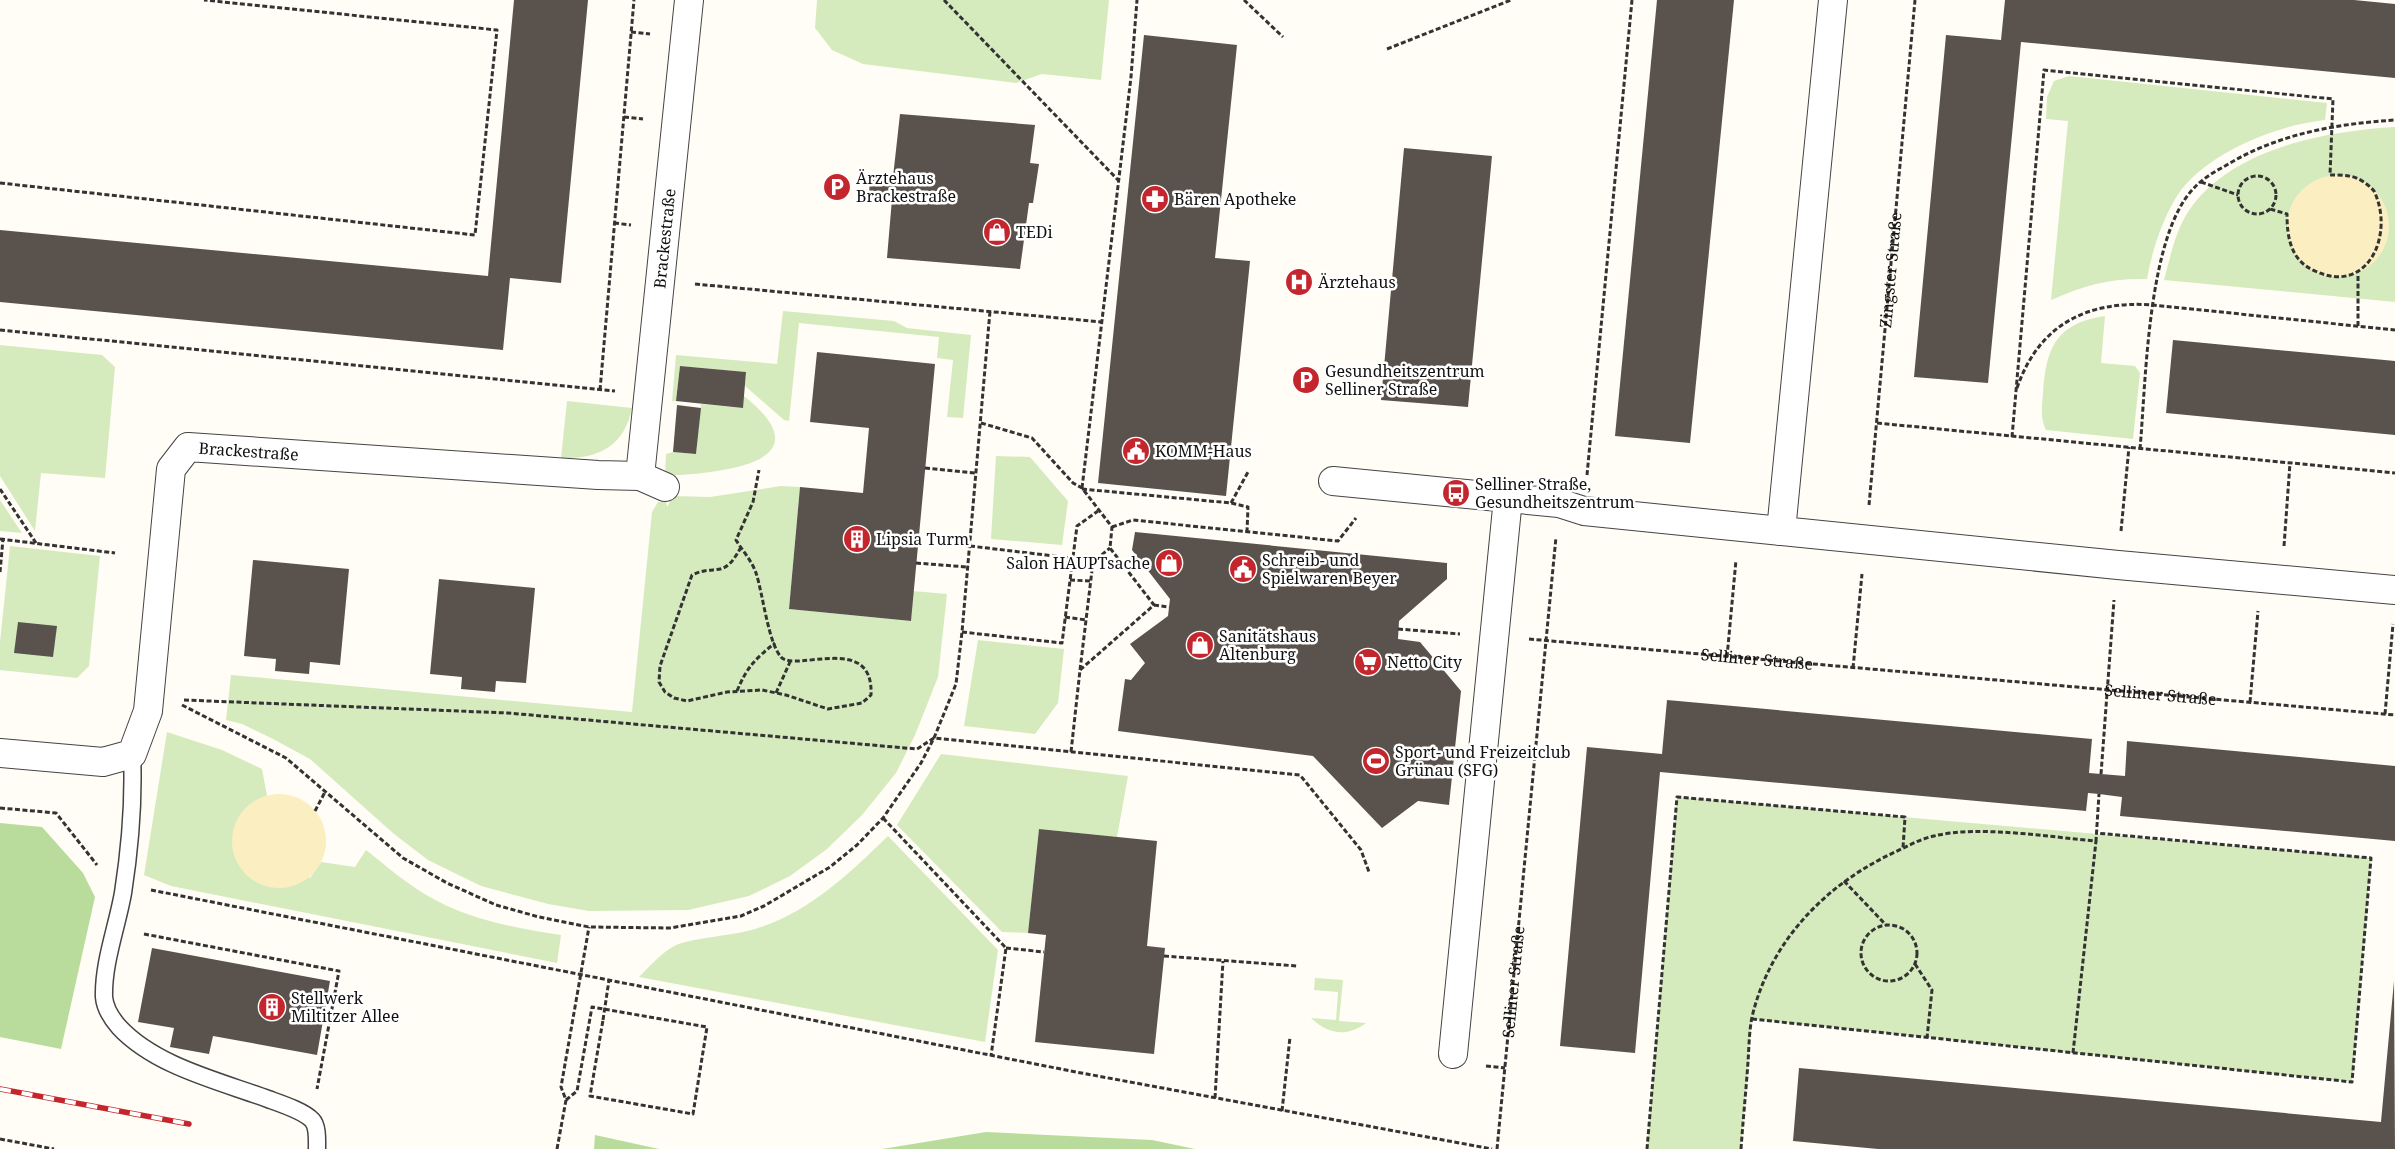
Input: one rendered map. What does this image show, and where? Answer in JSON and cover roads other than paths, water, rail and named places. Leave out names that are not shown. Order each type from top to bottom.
[{"type":"street","name":"Brackestraße","points":[[640,476],[689,0]]},
{"type":"street","points":[[1781,531],[1833,0]]},
{"type":"street","name":"Brackestraße","points":[[132,754],[148,711],[171,469],[188,447],[598,475],[640,476],[665,487]]},
{"type":"street","points":[[1333,481],[1508,498],[1740,527],[2395,590]]},
{"type":"street","points":[[1453,1054],[1508,498]]},
{"type":"street","points":[[0,753],[102,762],[132,754]]},
{"type":"lane","points":[[132,754],[134,784],[123,885],[105,981],[104,999],[112,1019],[121,1029],[162,1060],[289,1107],[312,1119],[315,1125],[317,1149]]},
{"type":"railway","points":[[0,1089],[189,1124]]},
{"type":"place","name":"Ärztehaus Brackestraße","points":[[837,187]]},
{"type":"place","name":"Bären Apotheke","points":[[1155,199]]},
{"type":"place","name":"TEDi","points":[[997,232]]},
{"type":"place","name":"Ärztehaus","points":[[1299,282]]},
{"type":"place","name":"Gesundheitszentrum Selliner Straße","points":[[1306,380]]},
{"type":"place","name":"KOMM-Haus","points":[[1136,451]]},
{"type":"place","name":"Selliner Straße, Gesundheitszentrum","points":[[1456,493]]},
{"type":"place","name":"Lipsia Turm","points":[[857,539]]},
{"type":"place","name":"Salon HAUPTsache","points":[[1169,563]]},
{"type":"place","name":"Schreib- und Spielwaren Beyer","points":[[1243,569]]},
{"type":"place","name":"Sanitätshaus Altenburg","points":[[1200,645]]},
{"type":"place","name":"Netto City","points":[[1368,662]]},
{"type":"place","name":"Sport- und Freizeitclub Grünau (SFG)","points":[[1376,761]]},
{"type":"place","name":"Stellwerk Miltitzer Allee","points":[[272,1007]]}]
